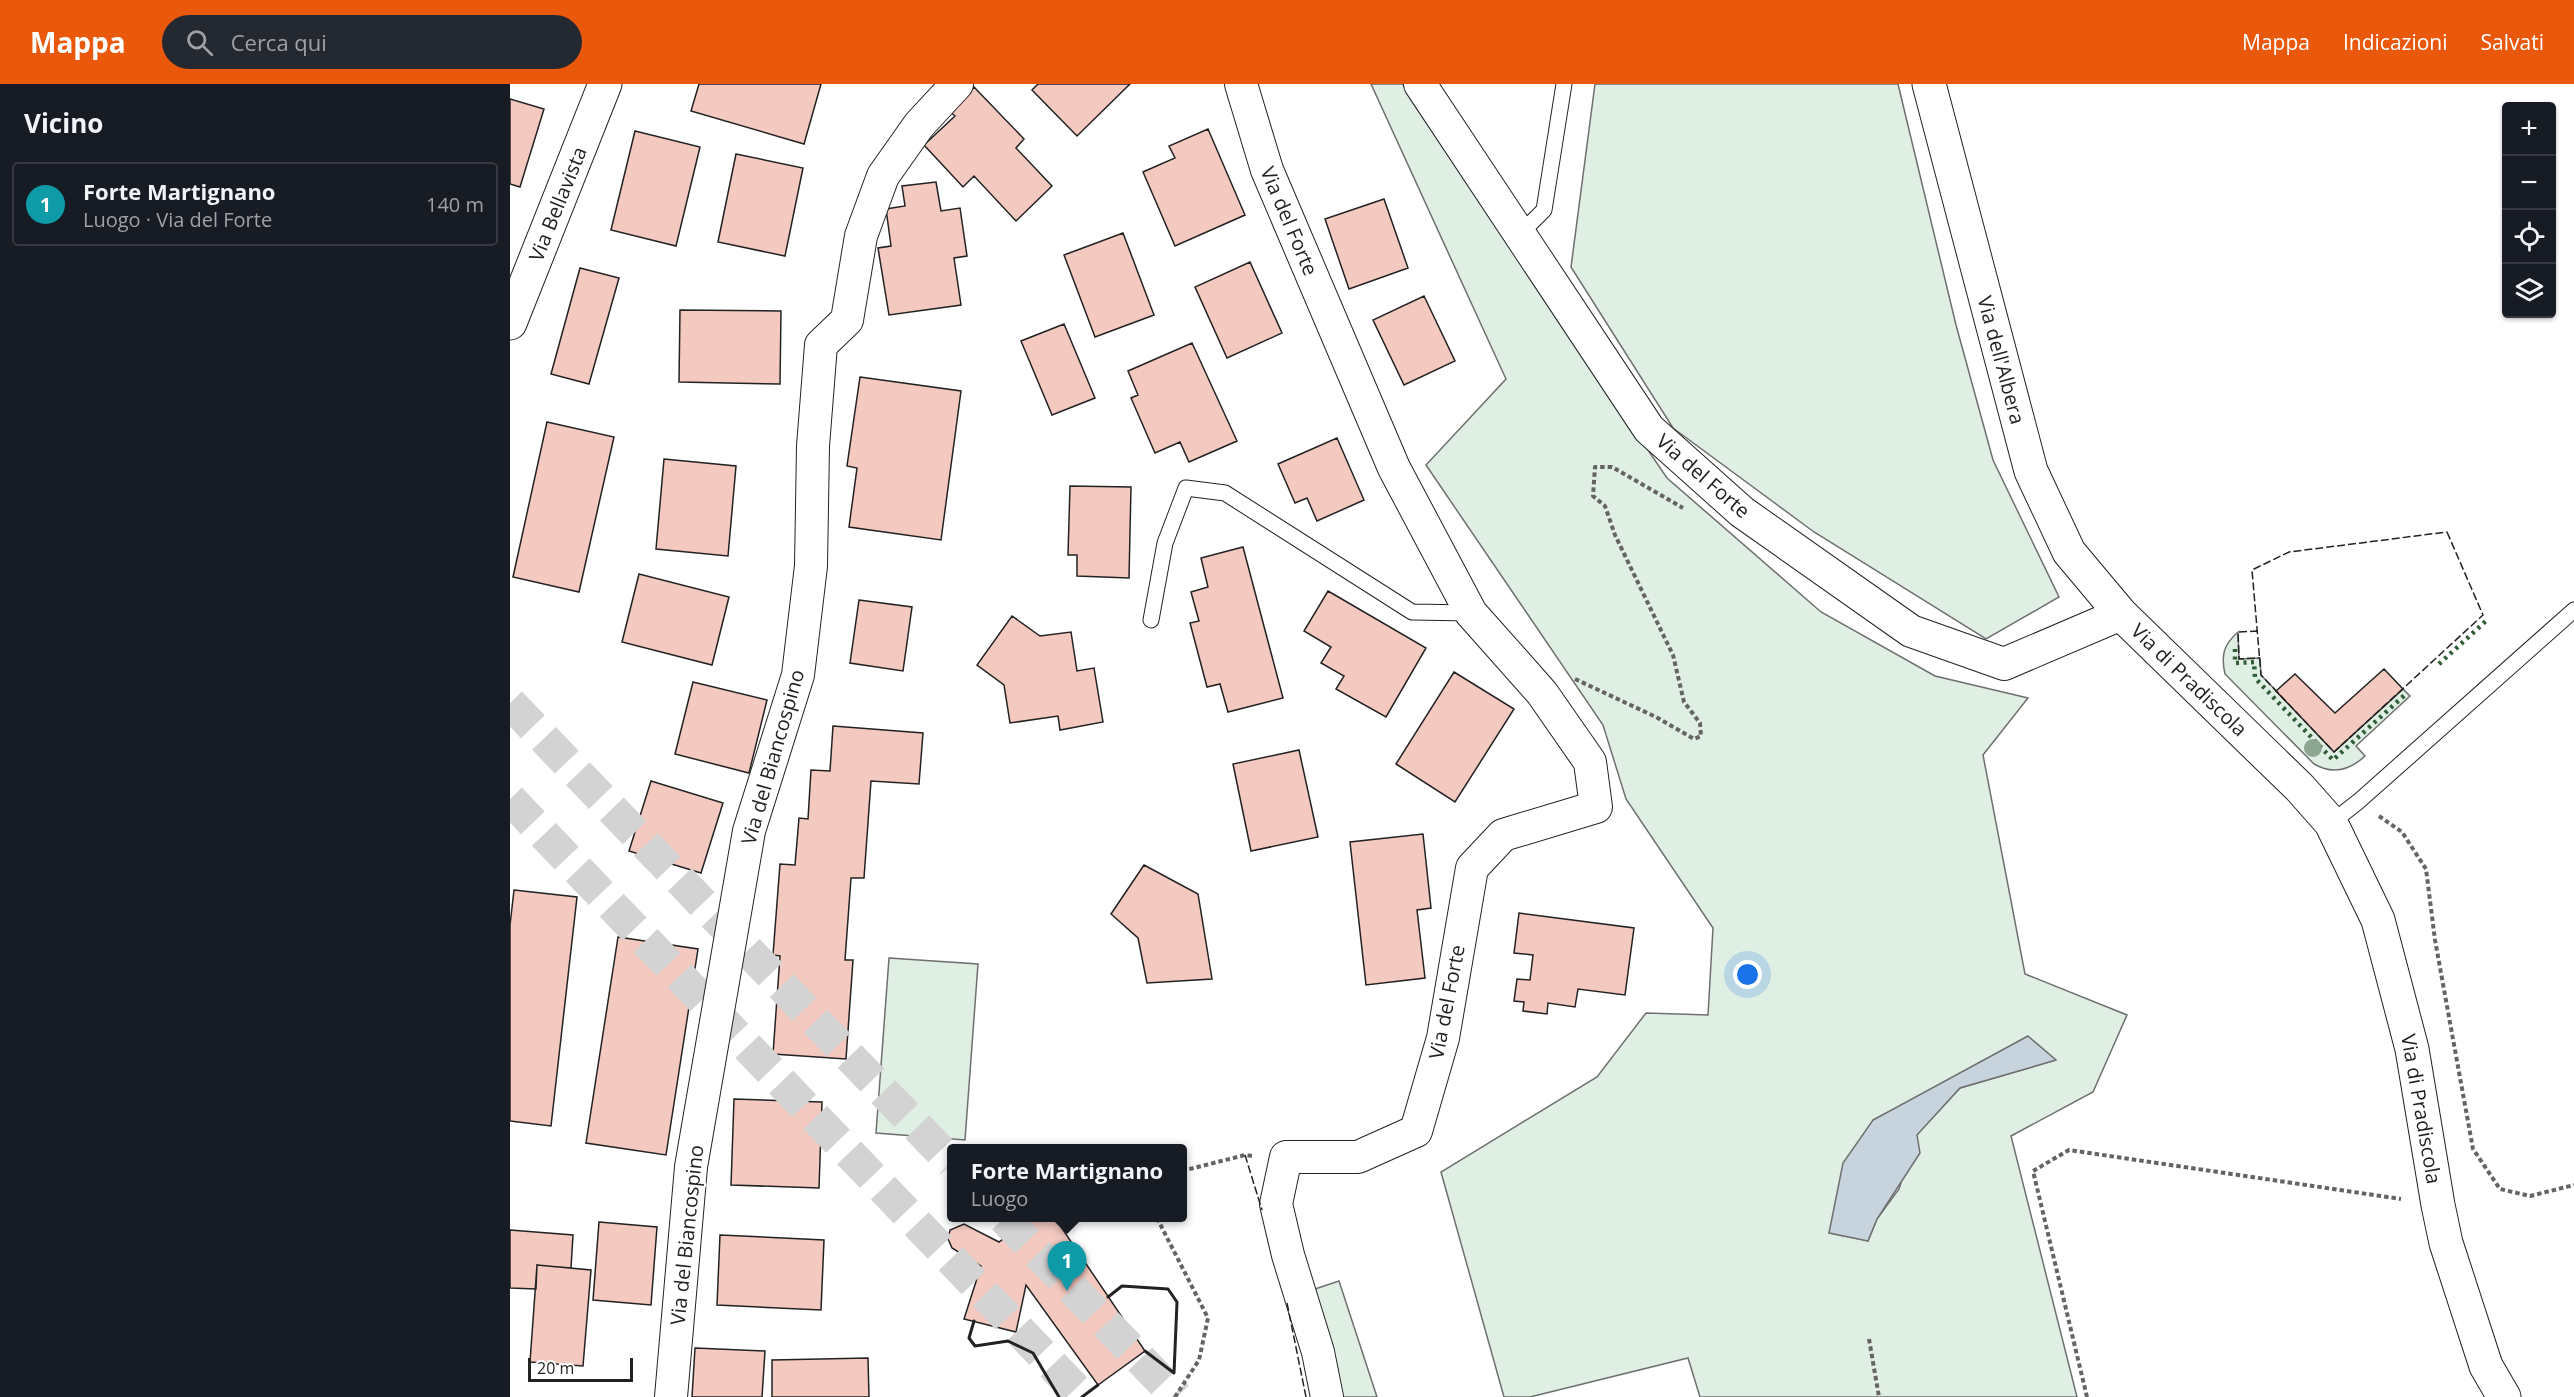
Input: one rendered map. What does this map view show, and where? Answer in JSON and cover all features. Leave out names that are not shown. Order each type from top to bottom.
[{"type":"street","name":"Via Bellavista","points":[[510,323],[605,84]]},
{"type":"street","name":"Via del Biancospino","points":[[670,1397],[691,1167],[747,843],[798,675],[811,566],[813,446],[821,345],[847,320],[861,236],[883,176],[919,125],[957,84]]},
{"type":"street","name":"Via del Forte","points":[[1241,84],[1267,170],[1394,468],[1471,613],[1542,693],[1590,762],[1596,807],[1503,835],[1472,868],[1443,1038],[1416,1131],[1358,1157],[1286,1157]]},
{"type":"street","name":"Via del Forte","points":[[1420,84],[1649,429],[1742,512],[1911,631],[2004,664],[2121,614]]},
{"type":"street","name":"Via dell'Albera","points":[[1929,84],[1983,297],[2031,471],[2069,552],[2121,614]]},
{"type":"street","name":"Via di Pradiscola","points":[[2121,614],[2300,788],[2331,823],[2378,920],[2412,1049],[2446,1243],[2486,1366],[2504,1397]]},
{"type":"street","points":[[1286,1157],[1276,1203],[1288,1255],[1318,1352],[1327,1397]]},
{"type":"lane","points":[[1520,234],[1544,210],[1563,84]]},
{"type":"lane","points":[[1151,620],[1166,543],[1186,488],[1225,493],[1412,612],[1471,613]]},
{"type":"lane","points":[[2331,823],[2359,801],[2574,610]]},
{"type":"path","points":[[1570,677],[1656,717],[1694,739],[1701,736],[1700,723],[1684,702],[1673,655],[1615,535],[1605,506],[1593,496],[1595,467],[1612,467],[1686,510]]},
{"type":"path","points":[[2359,801],[2402,832],[2426,869],[2435,940],[2473,1149],[2500,1189],[2530,1196],[2574,1185]]},
{"type":"path","points":[[2087,1397],[2033,1170],[2069,1149],[2438,1205]]},
{"type":"path","points":[[1187,1170],[1245,1155],[1286,1157]]},
{"type":"path","points":[[1158,1222],[1208,1318],[1199,1360],[1175,1397]]},
{"type":"path","points":[[1869,1339],[1879,1397]]},
{"type":"green space","points":[[1371,84],[1403,84],[1484,209],[1667,478],[1821,612],[1935,676],[2028,698],[1983,755],[2025,974],[2127,1015],[2093,1092],[2011,1136],[2077,1397],[1700,1397],[1688,1358],[1530,1397],[1504,1397],[1441,1172],[1597,1077],[1646,1013],[1708,1015],[1713,928],[1626,799],[1603,725],[1426,465],[1506,379]],"holes":[[[2056,1060],[1960,1088],[1916,1135],[1899,1189],[1877,1219],[1868,1241],[1829,1233],[1873,1120],[1942,1084]]]},
{"type":"green space","points":[[1595,84],[1898,84],[1956,325],[1993,460],[2059,597],[1986,639],[1814,532],[1673,428],[1571,267]]},
{"type":"green space","points":[[2238,632],[2239,659],[2260,658],[2261,675],[2334,751],[2403,689],[2410,696],[2356,746],[2365,756],[2359,761],[2347,768],[2335,770],[2321,767],[2314,764],[2225,674],[2224,651]]},
{"type":"green space","points":[[889,958],[978,964],[965,1140],[876,1133]]},
{"type":"green space","points":[[1339,1281],[1377,1397],[1342,1397],[1315,1289]]},
{"type":"shaded area","points":[[2028,1036],[2056,1060],[1960,1088],[1917,1135],[1920,1153],[1877,1219],[1868,1241],[1829,1233],[1843,1163],[1873,1120]]},
{"type":"building","points":[[699,84],[821,84],[804,144],[691,111]]},
{"type":"building","points":[[1038,84],[1130,84],[1077,136],[1032,90]]},
{"type":"building","points":[[974,87],[1024,139],[1016,148],[1052,186],[1016,221],[974,176],[963,187],[924,145],[955,116],[949,111]]},
{"type":"building","points":[[510,99],[544,109],[520,187],[510,184]]},
{"type":"building","points":[[1208,129],[1245,215],[1175,246],[1143,172],[1175,158],[1169,146]]},
{"type":"building","points":[[635,131],[700,147],[676,246],[611,230]]},
{"type":"building","points":[[736,154],[803,168],[785,256],[718,242]]},
{"type":"building","points":[[936,182],[941,211],[960,208],[967,256],[954,258],[961,305],[889,315],[878,248],[891,246],[886,209],[905,206],[902,186]]},
{"type":"building","points":[[1384,199],[1408,268],[1349,289],[1325,219]]},
{"type":"building","points":[[1123,233],[1154,315],[1095,337],[1064,255]]},
{"type":"building","points":[[1250,262],[1282,333],[1227,358],[1195,287]]},
{"type":"building","points":[[580,268],[619,278],[589,384],[551,374]]},
{"type":"building","points":[[1424,296],[1455,361],[1404,385],[1373,320]]},
{"type":"building","points":[[680,310],[781,311],[780,384],[679,382]]},
{"type":"building","points":[[1064,324],[1095,398],[1052,415],[1021,341]]},
{"type":"building","points":[[1192,343],[1237,441],[1189,462],[1180,442],[1155,453],[1131,398],[1138,395],[1128,371]]},
{"type":"building","points":[[860,377],[961,391],[941,540],[849,527],[857,468],[847,466]]},
{"type":"building","points":[[547,422],[614,437],[579,592],[513,577]]},
{"type":"building","points":[[1337,438],[1364,500],[1317,521],[1307,498],[1295,503],[1278,464]]},
{"type":"building","points":[[664,459],[736,466],[728,556],[656,549]]},
{"type":"building","points":[[1070,486],[1131,487],[1129,578],[1077,576],[1077,555],[1068,555]]},
{"type":"building","points":[[1243,547],[1283,698],[1228,712],[1220,684],[1207,687],[1190,623],[1199,621],[1191,592],[1208,587],[1201,558]]},
{"type":"building","points":[[639,574],[729,597],[712,665],[622,642]]},
{"type":"building","points":[[1328,591],[1426,648],[1386,717],[1336,689],[1344,676],[1321,663],[1331,647],[1304,631]]},
{"type":"building","points":[[859,600],[912,607],[903,671],[850,663]]},
{"type":"building","points":[[1012,616],[1040,636],[1071,632],[1077,671],[1094,668],[1103,722],[1060,730],[1058,716],[1010,723],[1004,685],[977,665]]},
{"type":"building","points":[[2384,669],[2403,689],[2334,752],[2276,691],[2295,674],[2335,713]]},
{"type":"building","points":[[1454,672],[1514,709],[1455,802],[1396,764]]},
{"type":"building","points":[[693,682],[767,700],[749,773],[675,754]]},
{"type":"building","points":[[833,726],[923,733],[919,784],[871,781],[864,878],[851,878],[845,960],[853,960],[846,1059],[773,1054],[780,956],[773,955],[780,864],[795,865],[799,818],[808,819],[811,770],[830,771]]},
{"type":"building","points":[[1299,750],[1318,837],[1251,851],[1233,764]]},
{"type":"building","points":[[651,781],[723,803],[701,873],[629,851]]},
{"type":"building","points":[[1423,834],[1431,908],[1417,910],[1425,978],[1366,985],[1350,842]]},
{"type":"building","points":[[1144,865],[1198,894],[1212,979],[1147,983],[1138,938],[1111,914]]},
{"type":"building","points":[[514,890],[577,897],[551,1126],[510,1121],[510,925]]},
{"type":"building","points":[[1519,913],[1634,928],[1625,995],[1578,989],[1575,1007],[1548,1003],[1547,1014],[1523,1011],[1524,1002],[1514,1001],[1517,979],[1530,980],[1533,955],[1514,953]]},
{"type":"building","points":[[618,937],[698,949],[666,1155],[586,1143]]},
{"type":"building","points":[[734,1099],[822,1102],[819,1188],[731,1185]]},
{"type":"building","points":[[599,1222],[657,1227],[651,1305],[593,1300]]},
{"type":"building","points":[[1025,1222],[1058,1222],[1145,1351],[1098,1385],[1026,1285],[1016,1332],[964,1319],[981,1266],[952,1248],[948,1239],[950,1230],[964,1224],[999,1242]]},
{"type":"building","points":[[510,1230],[573,1235],[571,1268],[537,1265],[536,1289],[510,1288]]},
{"type":"building","points":[[720,1235],[824,1240],[821,1310],[717,1305]]},
{"type":"building","points":[[537,1265],[591,1270],[583,1366],[530,1362]]},
{"type":"building","points":[[695,1348],[765,1351],[762,1397],[692,1397]]},
{"type":"building","points":[[868,1358],[869,1397],[772,1397],[772,1360]]},
{"type":"tunnel","points":[[510,703],[947,1158]]},
{"type":"tunnel","points":[[510,799],[1083,1397]]},
{"type":"tunnel","points":[[1008,1222],[1177,1397]]},
{"type":"hedge","points":[[2439,664],[2487,620]]},
{"type":"hedge","points":[[2235,649],[2235,663],[2254,662],[2255,678],[2333,760],[2407,693]]},
{"type":"fence","points":[[2447,532],[2483,615],[2334,752],[2261,675],[2252,570],[2289,552],[2447,532]]},
{"type":"fence","points":[[2258,631],[2238,632],[2239,659],[2260,658]]},
{"type":"fence","points":[[1245,1155],[1262,1210]]},
{"type":"fence","points":[[1287,1303],[1306,1397]]},
{"type":"wall","points":[[1108,1297],[1122,1286],[1168,1289],[1177,1302],[1174,1373],[1145,1351]]},
{"type":"wall","points":[[974,1321],[969,1338],[975,1346],[1008,1341],[1033,1353],[1059,1397]]},
{"type":"wall","points":[[1082,1397],[1098,1385]]},
{"type":"place","name":"Forte Martignano","points":[[1067,1291]]}]
